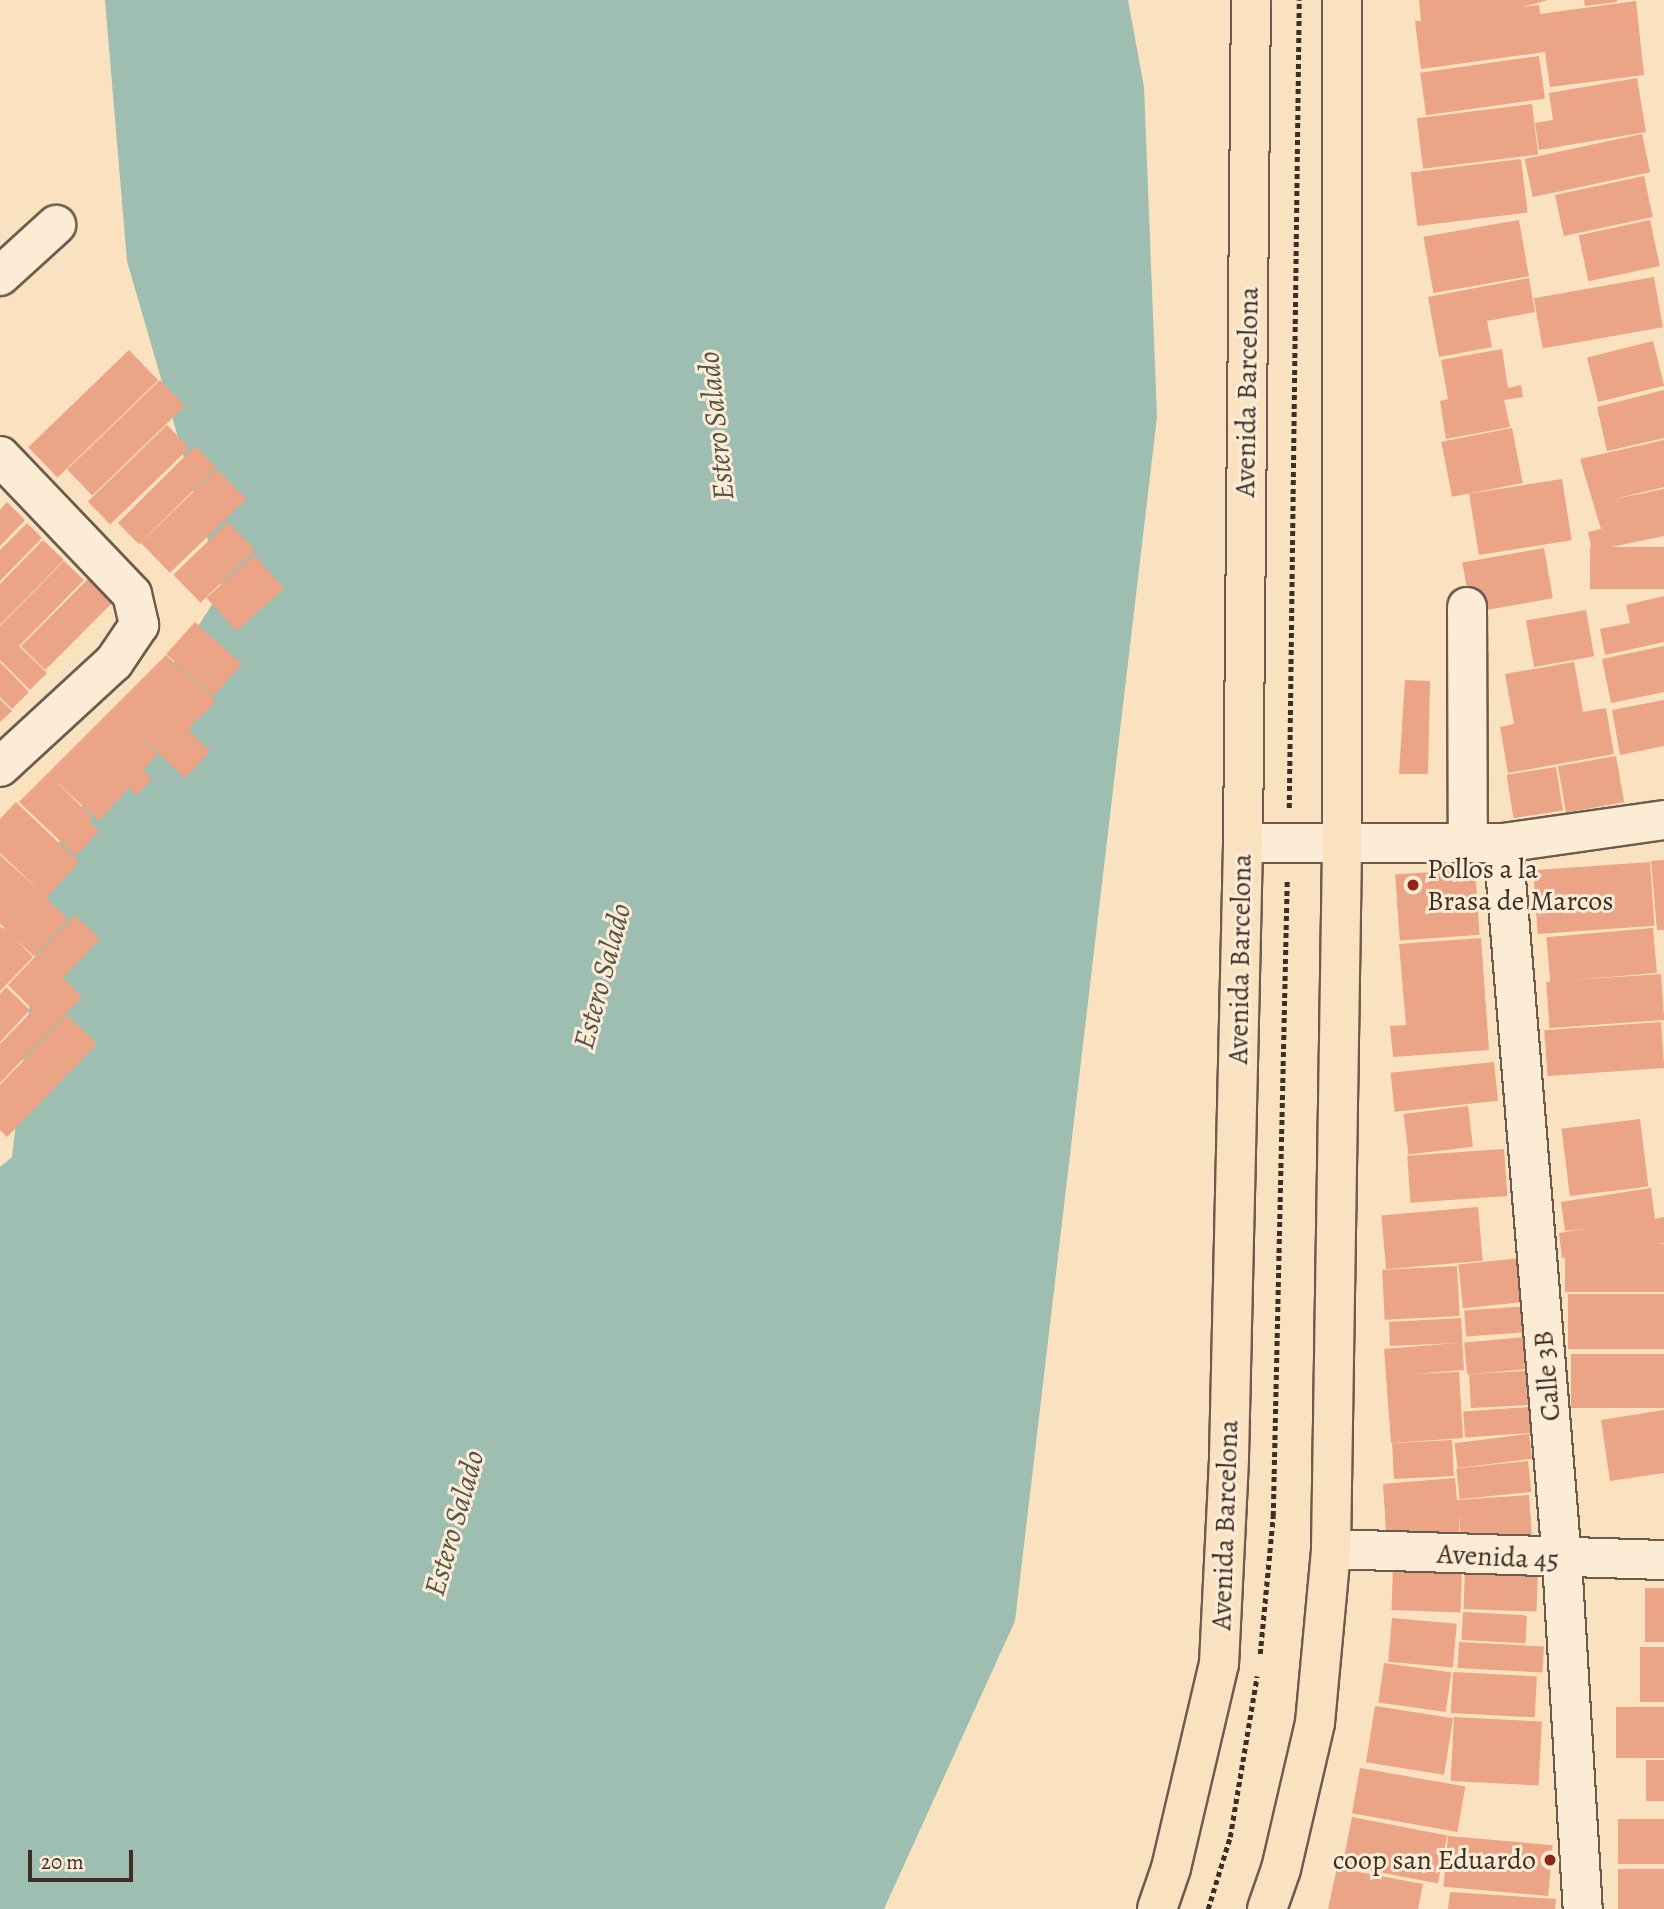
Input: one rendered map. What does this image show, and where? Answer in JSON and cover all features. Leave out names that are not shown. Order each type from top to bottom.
[{"type":"main road","name":"Avenida Barcelona","points":[[1157,1909],[1171,1868],[1219,1664],[1229,1457],[1243,843],[1251,0]]},
{"type":"main road","points":[[1267,1909],[1315,1723],[1331,1549],[1342,845],[1342,0]]},
{"type":"street","points":[[0,276],[56,225]]},
{"type":"street","points":[[0,456],[132,594],[139,625],[130,644],[0,767]]},
{"type":"street","name":"Calle 3B","points":[[1467,607],[1486,843],[1562,1560],[1583,1909]]},
{"type":"street","points":[[1243,843],[1486,843],[1664,820]]},
{"type":"street","name":"Avenida 45","points":[[1331,1549],[1562,1560],[1664,1560]]},
{"type":"water","name":"Estero Salado","points":[[105,0],[1128,0],[1144,87],[1157,417],[1015,1621],[884,1909],[0,1909],[0,1167],[12,1157],[46,863],[222,589],[127,261]]},
{"type":"building","points":[[1419,0],[1548,0],[1522,7],[1539,5],[1540,14],[1636,1],[1644,75],[1550,87],[1545,52],[1421,69],[1415,21],[1421,21]]},
{"type":"building","points":[[1584,0],[1617,0],[1617,2],[1585,6]]},
{"type":"building","points":[[1539,56],[1545,99],[1426,115],[1420,73]]},
{"type":"building","points":[[1637,78],[1646,132],[1539,150],[1535,123],[1553,120],[1549,93]]},
{"type":"building","points":[[1532,104],[1538,155],[1423,169],[1417,118]]},
{"type":"building","points":[[1642,134],[1650,172],[1533,197],[1525,159]]},
{"type":"building","points":[[1521,159],[1528,213],[1417,226],[1411,173]]},
{"type":"building","points":[[1644,176],[1653,217],[1564,236],[1555,195]]},
{"type":"building","points":[[1519,220],[1529,276],[1433,293],[1423,237]]},
{"type":"building","points":[[1650,220],[1660,266],[1588,281],[1579,235]]},
{"type":"building","points":[[1654,277],[1663,327],[1543,348],[1534,298]]},
{"type":"building","points":[[1529,278],[1535,312],[1487,321],[1492,347],[1439,357],[1428,297]]},
{"type":"building","points":[[1653,341],[1664,386],[1598,402],[1587,357]]},
{"type":"building","points":[[1502,349],[1508,388],[1521,385],[1523,397],[1504,400],[1510,427],[1446,439],[1440,401],[1448,399],[1441,360]]},
{"type":"building","points":[[129,350],[158,380],[57,477],[28,447]]},
{"type":"building","points":[[160,380],[185,406],[92,496],[67,470]]},
{"type":"building","points":[[1664,390],[1664,438],[1607,451],[1597,407]]},
{"type":"building","points":[[167,425],[189,448],[110,524],[88,501]]},
{"type":"building","points":[[1512,428],[1523,483],[1452,497],[1441,442]]},
{"type":"building","points":[[1664,440],[1664,487],[1610,500],[1664,489],[1664,536],[1592,551],[1588,532],[1601,529],[1580,459]]},
{"type":"building","points":[[195,446],[216,467],[139,544],[118,523]]},
{"type":"building","points":[[217,469],[246,499],[170,573],[141,543]]},
{"type":"building","points":[[1562,479],[1572,540],[1479,555],[1469,494]]},
{"type":"building","points":[[7,502],[25,520],[0,546],[0,510]]},
{"type":"building","points":[[228,522],[255,550],[200,603],[173,575]]},
{"type":"building","points":[[27,523],[42,538],[0,581],[0,550]]},
{"type":"building","points":[[43,540],[64,560],[0,625],[0,584]]},
{"type":"building","points":[[1590,547],[1664,547],[1664,589],[1590,589]]},
{"type":"building","points":[[1544,548],[1553,598],[1471,613],[1462,562]]},
{"type":"building","points":[[254,555],[284,588],[237,631],[206,598]]},
{"type":"building","points":[[64,561],[84,580],[19,646],[47,673],[30,690],[0,660],[0,626]]},
{"type":"building","points":[[89,578],[113,602],[45,670],[21,646]]},
{"type":"building","points":[[1664,596],[1664,642],[1605,655],[1600,629],[1630,623],[1626,605]]},
{"type":"building","points":[[1586,610],[1594,656],[1534,667],[1526,621]]},
{"type":"building","points":[[195,622],[242,664],[213,696],[166,654]]},
{"type":"building","points":[[1664,646],[1664,692],[1611,703],[1602,659]]},
{"type":"building","points":[[166,655],[216,700],[197,721],[181,708],[196,722],[188,730],[210,751],[185,778],[134,731],[157,755],[143,770],[152,779],[137,795],[129,788],[99,821],[53,779],[93,818],[89,821],[99,831],[76,856],[19,802]]},
{"type":"building","points":[[0,662],[29,692],[12,709],[0,697]]},
{"type":"building","points":[[1574,662],[1583,712],[1606,708],[1614,754],[1508,773],[1500,727],[1514,724],[1505,674]]},
{"type":"building","points":[[1405,680],[1430,681],[1428,774],[1399,774]]},
{"type":"building","points":[[0,699],[12,711],[0,722]]},
{"type":"building","points":[[1664,700],[1664,746],[1620,755],[1612,710]]},
{"type":"building","points":[[1616,756],[1624,802],[1566,813],[1558,766]]},
{"type":"building","points":[[1556,767],[1563,810],[1513,818],[1507,775]]},
{"type":"building","points":[[16,802],[79,862],[46,898],[68,919],[34,956],[16,940],[33,957],[0,991],[0,927],[6,929],[0,924],[0,855],[39,890],[0,853],[0,819]]},
{"type":"building","points":[[1664,860],[1664,930],[1657,930],[1651,861]]},
{"type":"building","points":[[1650,862],[1654,926],[1538,934],[1533,870]]},
{"type":"building","points":[[1475,869],[1480,935],[1400,940],[1395,875]]},
{"type":"building","points":[[75,915],[100,939],[63,978],[82,997],[0,1083],[0,1044],[33,1010],[8,985]]},
{"type":"building","points":[[1653,928],[1657,973],[1550,982],[1546,937]]},
{"type":"building","points":[[1481,938],[1489,1050],[1393,1057],[1390,1026],[1406,1025],[1399,944]]},
{"type":"building","points":[[1661,974],[1664,1020],[1549,1028],[1546,982]]},
{"type":"building","points":[[6,987],[30,1010],[0,1042],[0,994]]},
{"type":"building","points":[[67,1015],[97,1044],[7,1137],[0,1130],[0,1085]]},
{"type":"building","points":[[1661,1022],[1664,1068],[1547,1076],[1544,1030]]},
{"type":"building","points":[[1494,1062],[1498,1101],[1395,1112],[1391,1073]]},
{"type":"building","points":[[1468,1106],[1473,1147],[1408,1155],[1403,1114]]},
{"type":"building","points":[[1640,1119],[1648,1186],[1570,1196],[1562,1129]]},
{"type":"building","points":[[1504,1149],[1507,1196],[1411,1203],[1407,1156]]},
{"type":"building","points":[[1651,1188],[1655,1219],[1664,1217],[1664,1243],[1562,1258],[1559,1233],[1590,1228],[1565,1231],[1561,1202]]},
{"type":"building","points":[[1478,1207],[1483,1261],[1386,1269],[1381,1215]]},
{"type":"building","points":[[1565,1244],[1664,1244],[1664,1292],[1565,1292]]},
{"type":"building","points":[[1521,1258],[1526,1302],[1463,1308],[1458,1265]]},
{"type":"building","points":[[1457,1266],[1460,1316],[1385,1320],[1382,1270]]},
{"type":"building","points":[[1568,1294],[1664,1294],[1664,1349],[1568,1349]]},
{"type":"building","points":[[1529,1306],[1531,1332],[1466,1336],[1464,1311]]},
{"type":"building","points":[[1461,1318],[1464,1370],[1413,1374],[1459,1372],[1463,1438],[1391,1443],[1384,1349],[1458,1343],[1390,1346],[1389,1322]]},
{"type":"building","points":[[1527,1337],[1530,1369],[1467,1374],[1464,1342]]},
{"type":"building","points":[[1571,1354],[1664,1354],[1664,1408],[1571,1408]]},
{"type":"building","points":[[1528,1371],[1530,1405],[1471,1408],[1469,1374]]},
{"type":"building","points":[[1529,1407],[1531,1433],[1465,1438],[1463,1412]]},
{"type":"building","points":[[1664,1410],[1664,1473],[1610,1481],[1601,1420]]},
{"type":"building","points":[[1529,1434],[1532,1459],[1458,1468],[1455,1443]]},
{"type":"building","points":[[1452,1440],[1454,1476],[1394,1479],[1392,1443]]},
{"type":"building","points":[[1528,1461],[1531,1492],[1460,1499],[1456,1469]]},
{"type":"building","points":[[1455,1478],[1457,1500],[1529,1495],[1532,1538],[1461,1543],[1459,1513],[1459,1541],[1387,1547],[1383,1484]]},
{"type":"building","points":[[1393,1567],[1462,1569],[1460,1612],[1391,1610]]},
{"type":"building","points":[[1465,1568],[1538,1571],[1537,1612],[1464,1609]]},
{"type":"building","points":[[1645,1588],[1664,1588],[1664,1642],[1645,1642]]},
{"type":"building","points":[[1463,1612],[1527,1615],[1525,1643],[1462,1640]]},
{"type":"building","points":[[1392,1618],[1457,1624],[1453,1667],[1388,1662]]},
{"type":"building","points":[[1459,1642],[1544,1646],[1543,1672],[1458,1668]]},
{"type":"building","points":[[1640,1647],[1664,1647],[1664,1702],[1640,1702]]},
{"type":"building","points":[[1384,1663],[1451,1672],[1446,1712],[1378,1703]]},
{"type":"building","points":[[1453,1672],[1537,1676],[1535,1717],[1451,1713]]},
{"type":"building","points":[[1375,1706],[1453,1718],[1444,1775],[1366,1762]]},
{"type":"building","points":[[1616,1707],[1664,1707],[1664,1758],[1616,1758]]},
{"type":"building","points":[[1454,1717],[1542,1722],[1539,1786],[1451,1781]]},
{"type":"building","points":[[1646,1760],[1664,1760],[1664,1801],[1646,1801]]},
{"type":"building","points":[[1360,1768],[1465,1787],[1457,1832],[1352,1813]]},
{"type":"building","points":[[1352,1817],[1447,1836],[1438,1884],[1343,1865]]},
{"type":"building","points":[[1618,1819],[1664,1819],[1664,1864],[1618,1864]]},
{"type":"building","points":[[1448,1836],[1553,1845],[1548,1896],[1444,1887]]},
{"type":"building","points":[[1337,1868],[1423,1884],[1418,1909],[1328,1909]]},
{"type":"building","points":[[1618,1869],[1664,1869],[1664,1909],[1618,1909]]},
{"type":"building","points":[[1450,1892],[1556,1899],[1555,1909],[1448,1909]]},
{"type":"place","name":"Pollos a la Brasa de Marcos","points":[[1413,885]]},
{"type":"place","name":"coop san Eduardo","points":[[1550,1860]]}]
